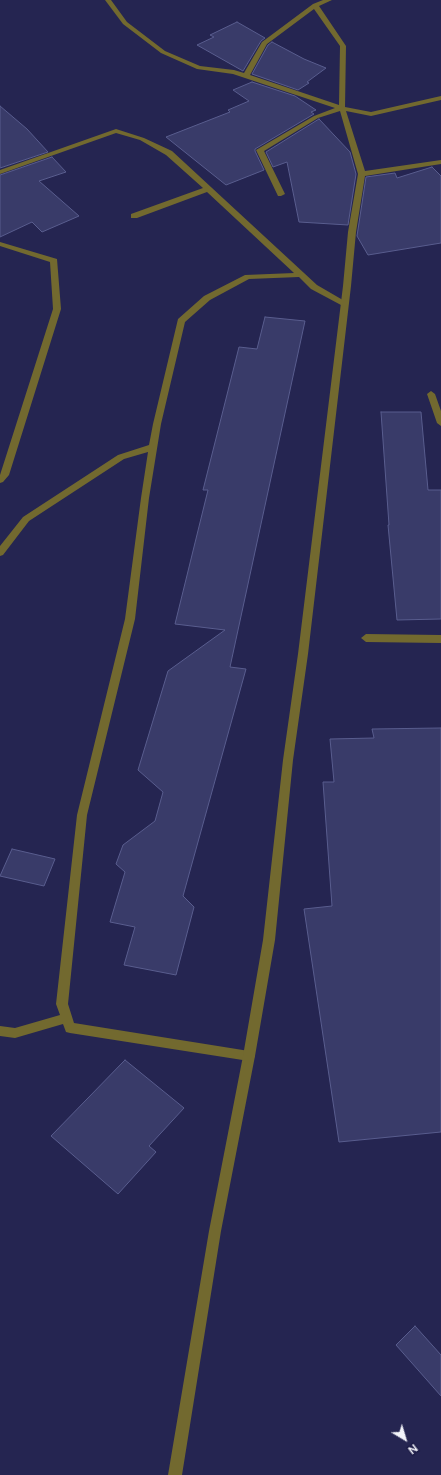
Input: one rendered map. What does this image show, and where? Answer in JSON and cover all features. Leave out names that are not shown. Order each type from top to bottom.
[{"type":"street","points":[[108,0],[125,24],[163,52],[199,68],[234,72],[342,108],[371,114],[441,98]]},
{"type":"street","points":[[246,76],[264,43],[315,5],[329,0]]},
{"type":"street","points":[[175,1475],[215,1230],[249,1056],[269,940],[288,760],[303,654],[347,286],[352,232],[362,174],[342,108],[343,46],[315,5]]},
{"type":"street","points":[[281,194],[260,150],[316,117],[342,108]]},
{"type":"street","points":[[0,172],[116,131],[142,139],[169,153],[314,286],[344,303]]},
{"type":"street","points":[[362,174],[441,162]]},
{"type":"street","points":[[134,216],[207,189]]},
{"type":"street","points":[[0,244],[54,262],[57,309],[5,475],[0,480]]},
{"type":"street","points":[[249,1056],[70,1028],[62,1004],[82,815],[130,619],[145,498],[157,424],[181,321],[207,298],[248,277],[302,275]]},
{"type":"street","points":[[431,394],[441,423]]},
{"type":"street","points":[[0,553],[26,519],[121,457],[154,447]]},
{"type":"street","points":[[366,638],[441,639]]},
{"type":"street","points":[[0,1031],[15,1033],[67,1018]]},
{"type":"building","points":[[237,22],[265,38],[261,41],[243,71],[197,45],[214,37],[210,35]]},
{"type":"building","points":[[272,42],[304,59],[326,68],[307,82],[309,83],[298,90],[252,74],[268,45]]},
{"type":"building","points":[[252,82],[295,96],[316,110],[311,112],[314,114],[255,149],[264,170],[226,185],[166,137],[230,112],[228,110],[249,101],[233,90]]},
{"type":"building","points":[[0,106],[27,129],[48,152],[0,168]]},
{"type":"building","points":[[319,119],[350,152],[356,174],[348,225],[299,222],[287,162],[273,167],[266,152]]},
{"type":"building","points":[[52,157],[66,172],[39,181],[79,216],[42,232],[32,222],[0,237],[0,175]]},
{"type":"building","points":[[432,167],[441,176],[441,243],[368,255],[357,236],[366,177],[395,173],[397,178]]},
{"type":"building","points":[[265,317],[305,321],[230,667],[246,669],[183,896],[194,907],[176,975],[124,965],[135,927],[110,922],[125,872],[116,864],[123,845],[155,821],[163,792],[138,770],[168,671],[225,630],[175,624],[208,490],[203,490],[239,347],[257,349]]},
{"type":"building","points":[[381,412],[421,412],[428,490],[441,490],[441,619],[397,620],[388,525]]},
{"type":"building","points":[[441,728],[441,1132],[339,1142],[304,909],[332,906],[323,782],[334,782],[330,739],[374,738],[372,729]]},
{"type":"building","points":[[12,849],[55,859],[44,886],[0,876]]},
{"type":"building","points":[[125,1060],[184,1108],[149,1146],[156,1152],[118,1194],[51,1136]]},
{"type":"building","points":[[415,1326],[441,1355],[441,1396],[396,1345]]}]
